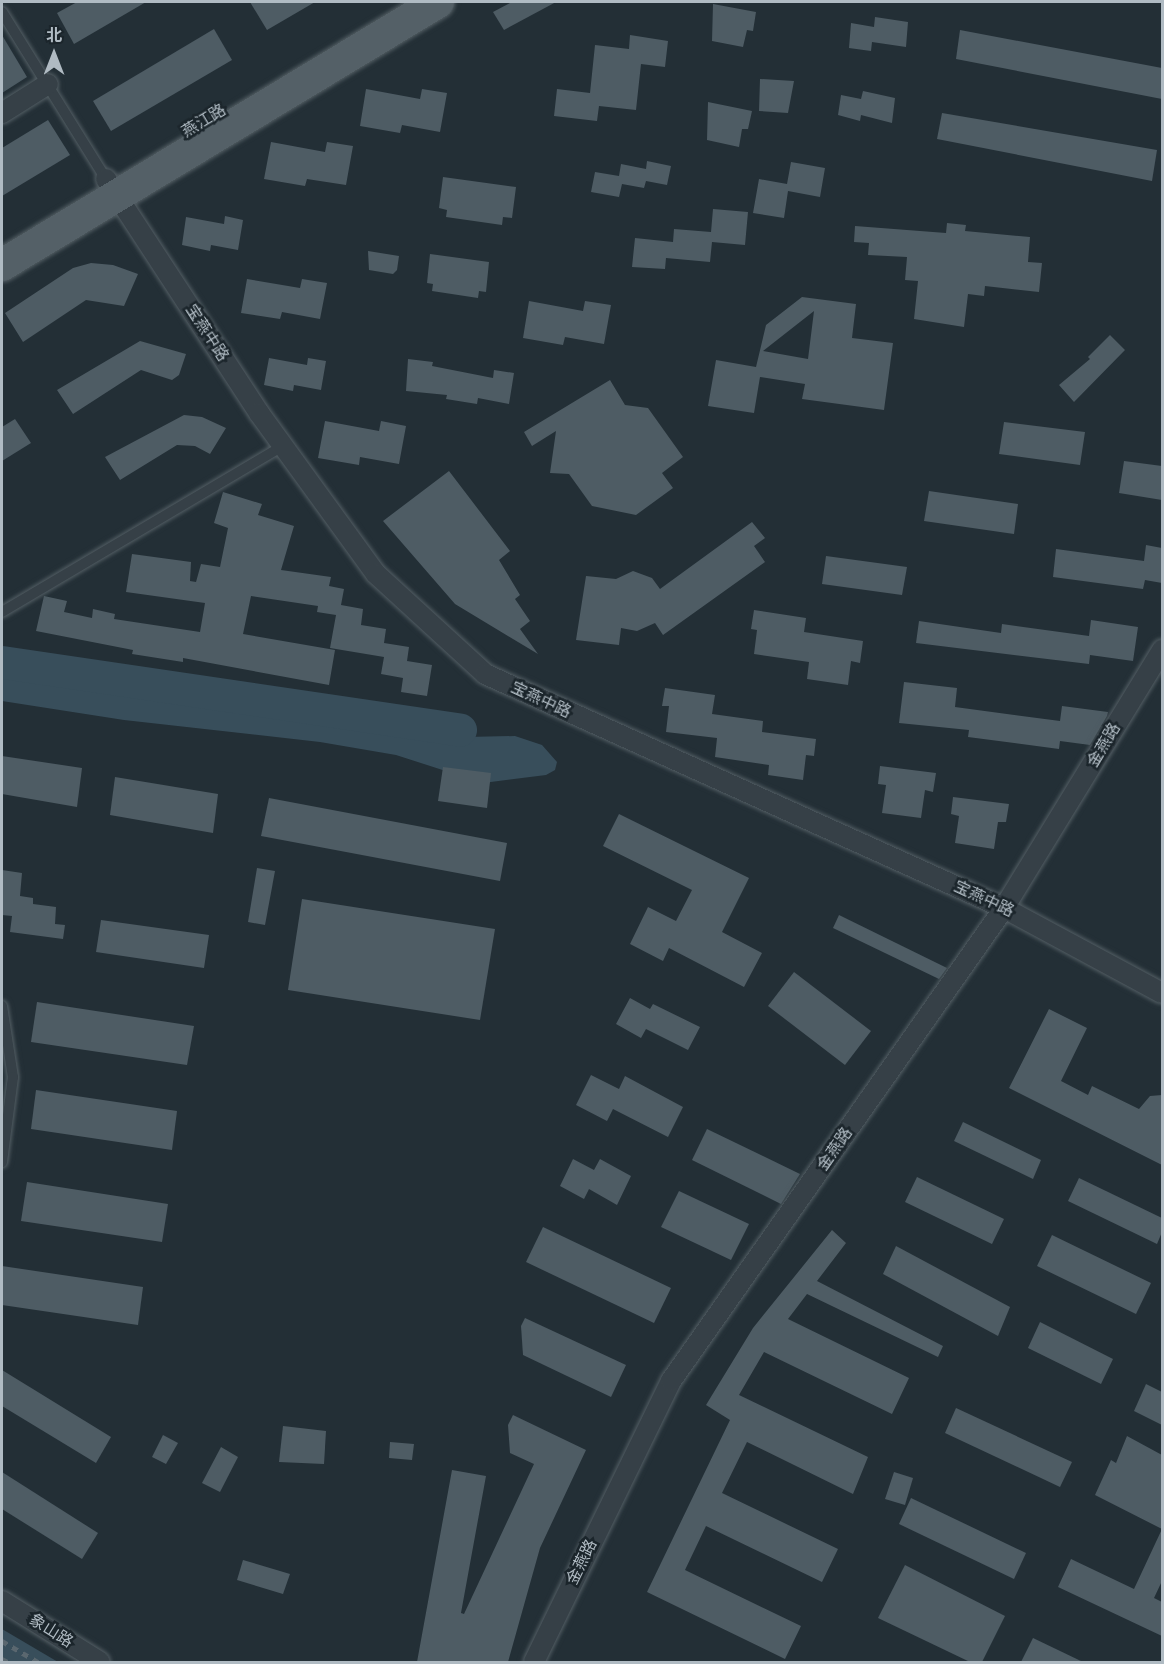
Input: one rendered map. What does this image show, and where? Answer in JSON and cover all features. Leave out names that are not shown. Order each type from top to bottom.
[{"type":"main road","name":"燕江路","points":[[2,243],[111,187],[407,2]]},
{"type":"main road","points":[[2,265],[111,187],[438,2]]},
{"type":"street","points":[[2,112],[48,84]]},
{"type":"street","name":"宝燕中路","points":[[111,187],[283,446],[376,574],[485,674],[1004,908],[1162,993]]},
{"type":"street","name":"金燕路","points":[[534,1662],[671,1381],[1004,908],[1162,650]]},
{"type":"street","name":"象山路","points":[[2,1601],[100,1662]]},
{"type":"lane","points":[[2,12],[111,187]]},
{"type":"lane","points":[[2,612],[283,446]]},
{"type":"lane","points":[[2,1006],[13,1077],[2,1162]]},
{"type":"water","points":[[2,678],[130,689],[466,737],[515,736],[542,745],[557,762],[555,770],[546,775],[483,783],[396,755],[320,742],[124,720],[2,701]]},
{"type":"water","points":[[2,1629],[58,1662],[8,1662],[2,1659]]},
{"type":"building","points":[[77,2],[146,2],[74,44],[57,13]]},
{"type":"building","points":[[250,2],[315,2],[267,30]]},
{"type":"building","points":[[512,2],[556,2],[504,30],[493,12]]},
{"type":"building","points":[[713,4],[756,12],[753,31],[747,30],[743,47],[712,41]]},
{"type":"building","points":[[875,17],[908,22],[906,47],[872,42],[871,51],[849,48],[851,23],[874,27]]},
{"type":"building","points":[[214,29],[232,60],[111,131],[93,101]]},
{"type":"building","points":[[960,30],[1162,68],[1162,99],[956,59]]},
{"type":"building","points":[[2,35],[27,77],[2,93]]},
{"type":"building","points":[[630,35],[668,41],[665,67],[641,64],[636,110],[599,106],[597,121],[554,116],[557,89],[590,93],[595,45],[629,49]]},
{"type":"building","points":[[760,79],[794,81],[788,113],[759,111]]},
{"type":"building","points":[[366,89],[420,99],[422,89],[447,93],[440,132],[402,125],[400,133],[360,126]]},
{"type":"building","points":[[863,91],[895,98],[892,123],[861,115],[860,121],[838,115],[841,95],[861,99]]},
{"type":"building","points":[[708,102],[752,111],[748,129],[742,129],[739,147],[707,140]]},
{"type":"building","points":[[942,113],[1157,150],[1152,181],[937,139]]},
{"type":"building","points":[[48,120],[70,155],[2,196],[2,148]]},
{"type":"building","points":[[271,142],[325,152],[327,142],[353,146],[346,185],[307,179],[305,186],[264,179]]},
{"type":"building","points":[[647,161],[671,166],[667,185],[646,181],[644,188],[622,184],[619,197],[591,192],[595,172],[619,176],[621,164],[646,169]]},
{"type":"building","points":[[791,162],[825,168],[820,197],[788,191],[784,218],[753,213],[759,179],[787,184]]},
{"type":"building","points":[[443,177],[516,187],[512,218],[503,217],[502,225],[446,217],[447,210],[439,208]]},
{"type":"building","points":[[713,209],[748,212],[745,245],[712,242],[710,262],[666,258],[665,269],[632,267],[635,238],[673,242],[674,229],[711,232]]},
{"type":"building","points":[[225,216],[243,220],[238,250],[211,245],[210,251],[182,245],[186,217],[224,224]]},
{"type":"building","points":[[947,223],[966,225],[965,231],[1030,237],[1028,262],[1042,263],[1039,292],[985,286],[984,296],[968,294],[964,327],[914,319],[918,281],[905,280],[907,257],[868,255],[869,243],[854,242],[855,226],[946,233]]},
{"type":"building","points":[[368,251],[399,256],[397,270],[393,274],[369,270]]},
{"type":"building","points":[[430,254],[489,262],[486,292],[479,291],[478,298],[432,291],[433,284],[427,283]]},
{"type":"building","points":[[91,263],[113,265],[138,274],[124,306],[86,300],[23,342],[5,313],[73,268]]},
{"type":"building","points":[[247,279],[300,288],[302,279],[327,283],[320,319],[282,312],[280,319],[241,313]]},
{"type":"building","points":[[802,297],[856,304],[852,338],[893,343],[884,410],[802,399],[805,384],[760,377],[754,413],[708,406],[716,360],[756,367],[766,325]],"holes":[[[814,311],[808,359],[763,351]]]},
{"type":"building","points":[[529,301],[583,311],[585,301],[611,305],[604,344],[565,337],[563,345],[523,338]]},
{"type":"building","points":[[1110,335],[1125,350],[1074,402],[1059,385],[1090,359],[1088,357]]},
{"type":"building","points":[[140,341],[186,354],[179,375],[172,380],[141,370],[73,414],[57,390]]},
{"type":"building","points":[[269,358],[307,365],[308,358],[326,361],[321,390],[294,385],[293,391],[264,385]]},
{"type":"building","points":[[408,359],[433,362],[432,366],[493,378],[494,370],[514,373],[509,404],[478,398],[477,404],[446,399],[447,395],[406,391]]},
{"type":"building","points":[[610,380],[625,405],[648,408],[683,457],[662,473],[673,488],[636,515],[592,506],[569,474],[550,473],[556,431],[532,446],[524,432]]},
{"type":"building","points":[[184,415],[202,417],[226,428],[210,454],[195,446],[177,445],[120,480],[105,457]]},
{"type":"building","points":[[15,419],[31,443],[2,461],[2,427]]},
{"type":"building","points":[[325,421],[379,431],[381,421],[406,426],[399,464],[360,457],[359,465],[318,458]]},
{"type":"building","points":[[1004,422],[1085,432],[1080,465],[999,454]]},
{"type":"building","points":[[1124,461],[1162,466],[1162,500],[1119,493]]},
{"type":"building","points":[[449,471],[510,551],[499,560],[520,595],[515,599],[530,621],[520,629],[538,654],[455,604],[383,521]]},
{"type":"building","points":[[929,491],[1018,504],[1014,534],[924,521]]},
{"type":"building","points":[[223,492],[262,504],[258,515],[294,526],[281,570],[331,577],[329,586],[344,589],[341,605],[363,609],[361,625],[386,629],[384,643],[409,647],[407,661],[432,665],[427,696],[401,692],[403,678],[381,674],[384,657],[330,648],[336,615],[317,612],[318,606],[251,596],[243,634],[335,650],[329,685],[183,658],[183,662],[132,654],[133,650],[36,631],[44,596],[67,601],[64,612],[92,618],[93,609],[115,614],[114,619],[200,632],[205,603],[126,592],[132,554],[191,562],[190,581],[196,582],[201,564],[220,567],[228,528],[214,523]]},
{"type":"building","points":[[752,522],[765,538],[754,546],[765,562],[663,635],[655,623],[637,631],[621,628],[619,645],[576,640],[586,576],[616,579],[633,571],[652,578],[660,589]]},
{"type":"building","points":[[1146,545],[1162,548],[1162,583],[1145,580],[1143,589],[1053,577],[1056,549],[1144,561]]},
{"type":"building","points":[[826,556],[907,567],[902,595],[822,584]]},
{"type":"building","points":[[754,610],[806,618],[804,632],[863,641],[860,663],[851,661],[848,685],[807,679],[809,662],[754,654],[757,630],[751,629]]},
{"type":"building","points":[[1091,620],[1138,627],[1133,661],[1090,655],[1089,664],[916,643],[919,621],[1001,633],[1002,624],[1089,636]]},
{"type":"building","points":[[904,682],[957,688],[955,707],[1060,721],[1062,706],[1108,712],[1090,745],[1060,741],[1059,749],[968,737],[969,730],[899,723]]},
{"type":"building","points":[[665,688],[715,695],[712,714],[763,721],[762,732],[816,739],[814,756],[806,755],[803,780],[768,775],[769,765],[715,757],[717,738],[666,732],[669,706],[662,706]]},
{"type":"building","points":[[2,756],[82,768],[77,807],[2,794]]},
{"type":"building","points":[[880,766],[936,773],[933,792],[925,790],[921,818],[882,813],[886,785],[878,784]]},
{"type":"building","points":[[443,767],[491,773],[487,808],[438,801]]},
{"type":"building","points":[[115,777],[218,794],[213,833],[110,815]]},
{"type":"building","points":[[953,797],[1009,804],[1006,822],[998,822],[994,849],[955,843],[959,816],[951,814]]},
{"type":"building","points":[[269,798],[507,843],[500,881],[261,836]]},
{"type":"building","points":[[619,814],[749,878],[722,932],[762,953],[744,987],[669,948],[663,961],[630,944],[648,907],[676,921],[692,890],[603,846]]},
{"type":"building","points":[[257,868],[275,871],[265,925],[248,922]]},
{"type":"building","points":[[2,870],[22,873],[20,896],[33,898],[33,904],[56,907],[55,924],[65,925],[63,939],[10,932],[12,916],[2,915]]},
{"type":"building","points":[[302,899],[495,929],[480,1020],[288,990]]},
{"type":"building","points":[[839,915],[947,968],[939,979],[833,928]]},
{"type":"building","points":[[101,920],[209,935],[204,968],[96,952]]},
{"type":"building","points":[[794,972],[871,1031],[845,1065],[768,1006]]},
{"type":"building","points":[[630,998],[650,1009],[653,1004],[700,1027],[688,1050],[646,1029],[641,1038],[616,1024]]},
{"type":"building","points":[[37,1002],[194,1026],[187,1065],[31,1042]]},
{"type":"building","points":[[1049,1009],[1087,1028],[1061,1081],[1088,1095],[1092,1086],[1139,1109],[1150,1096],[1162,1095],[1162,1165],[1009,1088]]},
{"type":"building","points":[[591,1075],[619,1089],[625,1076],[683,1107],[668,1137],[613,1109],[607,1121],[576,1105]]},
{"type":"building","points":[[36,1090],[177,1111],[172,1150],[31,1129]]},
{"type":"building","points":[[963,1122],[1041,1160],[1033,1179],[954,1141]]},
{"type":"building","points":[[707,1129],[800,1174],[781,1204],[692,1160]]},
{"type":"building","points":[[573,1159],[594,1170],[600,1159],[631,1176],[617,1205],[589,1189],[584,1199],[560,1186]]},
{"type":"building","points":[[917,1177],[1004,1219],[992,1244],[905,1202]]},
{"type":"building","points":[[1079,1178],[1162,1218],[1162,1232],[1157,1244],[1068,1201]]},
{"type":"building","points":[[27,1182],[168,1204],[162,1242],[21,1221]]},
{"type":"building","points":[[679,1191],[749,1224],[731,1260],[661,1227]]},
{"type":"building","points":[[543,1227],[671,1288],[654,1323],[526,1262]]},
{"type":"building","points":[[832,1230],[846,1243],[817,1281],[943,1346],[938,1357],[807,1294],[788,1319],[909,1378],[892,1414],[764,1352],[739,1395],[868,1457],[853,1494],[747,1442],[722,1493],[838,1549],[822,1582],[706,1526],[685,1570],[801,1626],[785,1659],[647,1592],[730,1420],[706,1405],[753,1328]]},
{"type":"building","points":[[1052,1235],[1151,1283],[1136,1314],[1037,1266]]},
{"type":"building","points":[[896,1246],[1010,1307],[998,1336],[883,1274]]},
{"type":"building","points":[[2,1266],[143,1287],[138,1325],[2,1305]]},
{"type":"building","points":[[525,1318],[626,1365],[611,1397],[523,1355],[521,1326]]},
{"type":"building","points":[[1040,1322],[1113,1359],[1101,1384],[1028,1348]]},
{"type":"building","points":[[2,1370],[111,1437],[96,1463],[2,1406]]},
{"type":"building","points":[[1146,1384],[1162,1392],[1162,1425],[1134,1411]]},
{"type":"building","points":[[956,1408],[1072,1462],[1060,1487],[945,1433]]},
{"type":"building","points":[[513,1415],[586,1450],[540,1548],[508,1662],[417,1662],[452,1470],[486,1476],[461,1613],[464,1614],[534,1464],[510,1453],[508,1425]]},
{"type":"building","points":[[283,1426],[326,1431],[324,1464],[279,1462]]},
{"type":"building","points":[[163,1435],[178,1443],[166,1464],[152,1457]]},
{"type":"building","points":[[1127,1436],[1162,1455],[1162,1529],[1095,1495],[1111,1460],[1116,1463]]},
{"type":"building","points":[[390,1442],[414,1444],[412,1460],[389,1458]]},
{"type":"building","points":[[221,1447],[238,1457],[220,1492],[202,1483]]},
{"type":"building","points":[[2,1472],[98,1533],[82,1559],[2,1509]]},
{"type":"building","points":[[894,1472],[913,1478],[905,1505],[885,1499]]},
{"type":"building","points":[[911,1498],[1026,1553],[1014,1579],[899,1524]]},
{"type":"building","points":[[1162,1529],[1162,1581],[1154,1598],[1162,1602],[1162,1636],[1058,1587],[1071,1559],[1134,1589]]},
{"type":"building","points":[[243,1560],[290,1574],[283,1594],[237,1580]]},
{"type":"building","points":[[905,1565],[1005,1616],[982,1662],[970,1662],[878,1618]]},
{"type":"building","points":[[1033,1638],[1083,1662],[1021,1662]]},
{"type":"waterway","points":[[2,662],[460,730]]},
{"type":"railway","points":[[2,1641],[38,1662]]},
{"type":"railway","points":[[2,1659],[8,1662]]}]
